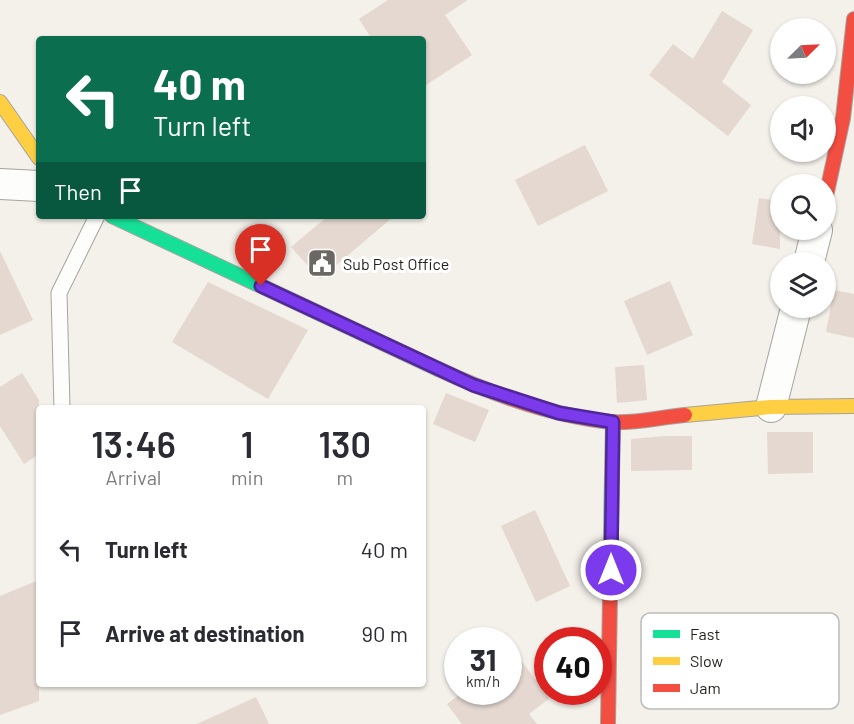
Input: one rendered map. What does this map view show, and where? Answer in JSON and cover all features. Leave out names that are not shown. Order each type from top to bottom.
[{"type":"street","points":[[831,174],[843,118],[854,19]]},
{"type":"street","points":[[0,102],[36,154]]},
{"type":"street","points":[[0,184],[36,186]]},
{"type":"street","points":[[118,219],[473,385],[559,413],[613,422],[771,407],[854,406]]},
{"type":"street","points":[[771,407],[793,318]]},
{"type":"street","points":[[608,724],[613,422]]},
{"type":"lane","points":[[62,405],[59,293],[96,219]]},
{"type":"building","points":[[388,0],[468,0],[445,15],[472,55],[426,85],[426,36],[370,36],[359,19]]},
{"type":"building","points":[[722,11],[753,30],[722,82],[751,105],[728,136],[649,75],[673,44],[693,59]]},
{"type":"building","points":[[585,145],[608,191],[538,226],[515,180]]},
{"type":"building","points":[[759,198],[770,200],[770,240],[780,240],[780,249],[752,244]]},
{"type":"building","name":"Sub Post Office","points":[[324,219],[390,219],[320,279],[291,247]]},
{"type":"building","points":[[0,251],[33,320],[0,335]]},
{"type":"building","points":[[670,281],[693,335],[647,355],[624,301]]},
{"type":"building","points":[[208,282],[308,330],[268,399],[172,342]]},
{"type":"building","points":[[836,290],[854,294],[854,338],[826,332],[829,318],[836,318]]},
{"type":"building","points":[[644,365],[647,400],[617,403],[615,367]]},
{"type":"building","points":[[22,373],[39,400],[39,405],[36,405],[36,456],[24,464],[0,426],[0,387]]},
{"type":"building","points":[[446,393],[489,410],[475,442],[433,424]]},
{"type":"building","points":[[767,432],[813,432],[813,473],[768,474]]},
{"type":"building","points":[[692,436],[692,470],[631,471],[631,439]]},
{"type":"building","points":[[535,510],[570,586],[536,602],[501,526]]},
{"type":"building","points":[[36,581],[36,687],[39,687],[39,701],[0,715],[0,596]]},
{"type":"building","points":[[522,662],[534,677],[534,705],[541,705],[529,714],[537,724],[462,724],[448,705],[522,705]]},
{"type":"building","points":[[256,697],[269,724],[197,724]]},
{"type":"traffic: fast","points":[[118,219],[438,369]]},
{"type":"traffic: fast","points":[[611,531],[613,422]]},
{"type":"traffic: slow","points":[[0,102],[36,154]]},
{"type":"traffic: slow","points":[[685,415],[771,407],[854,406]]},
{"type":"traffic: jam","points":[[831,174],[843,118],[854,19]]},
{"type":"traffic: jam","points":[[438,369],[522,403],[566,415],[611,422],[685,415]]},
{"type":"traffic: jam","points":[[608,724],[611,531]]},
{"type":"place","name":"Sub Post Office","points":[[322,263]]},
{"type":"route","points":[[261,286],[473,385],[559,413],[613,422],[611,570]]}]
